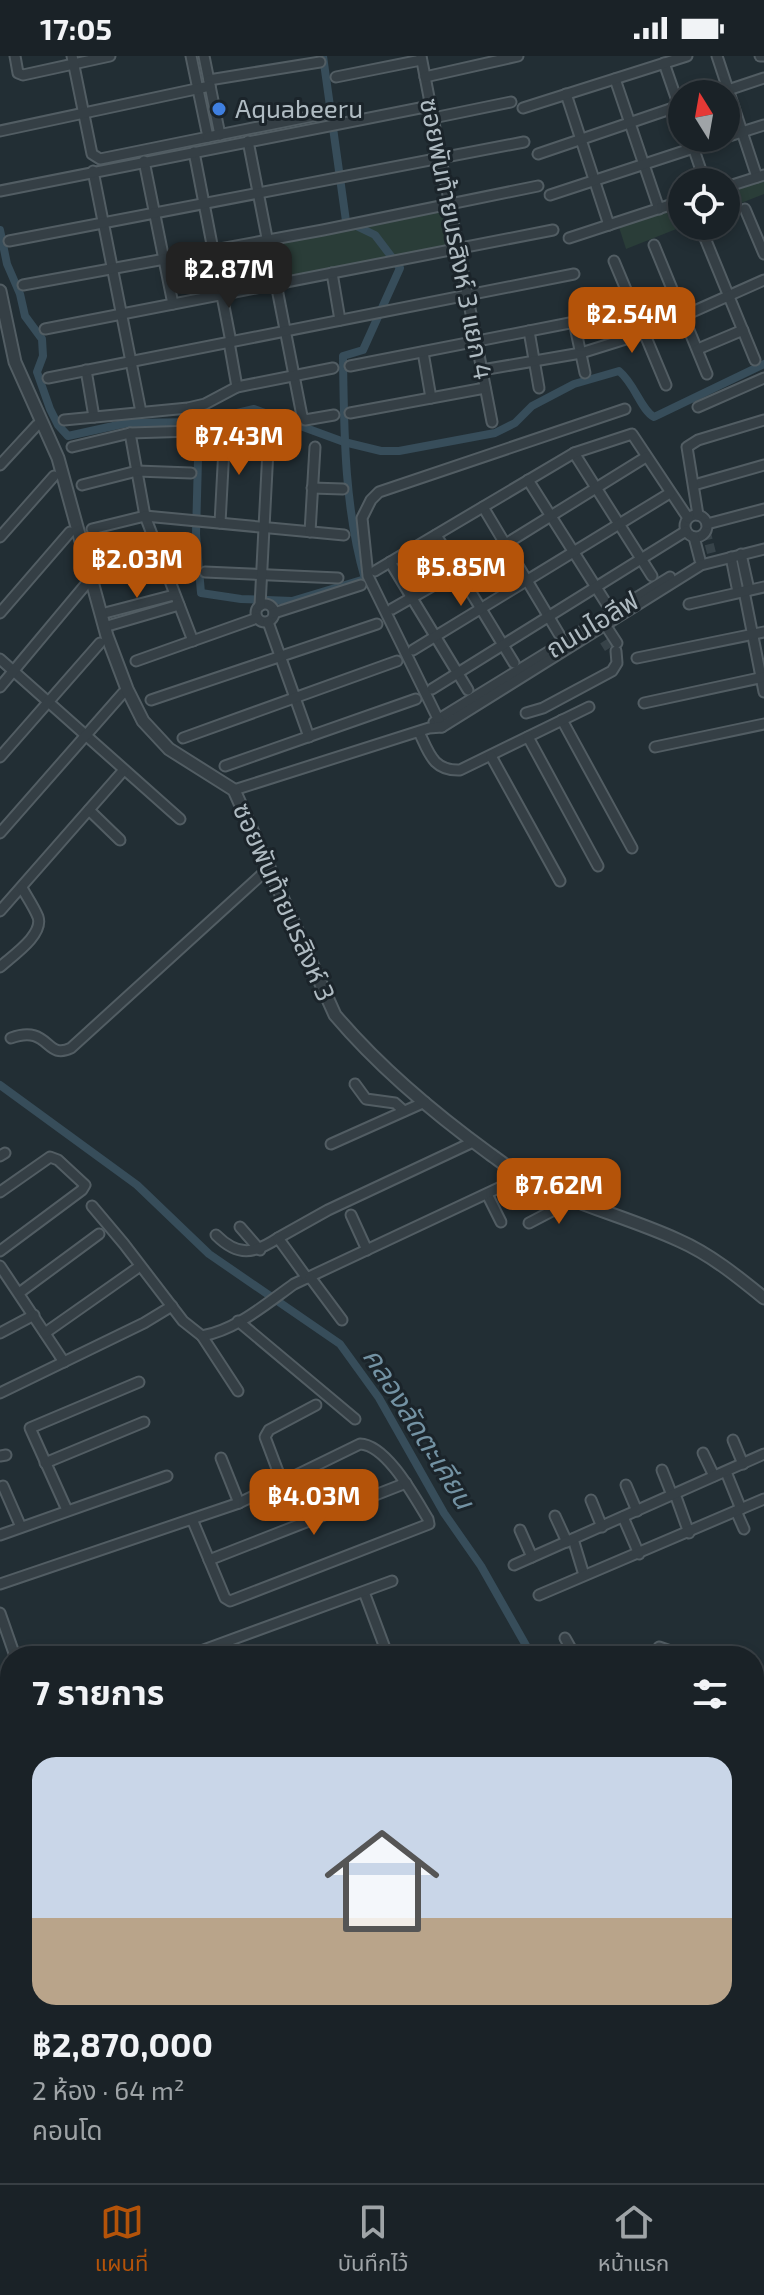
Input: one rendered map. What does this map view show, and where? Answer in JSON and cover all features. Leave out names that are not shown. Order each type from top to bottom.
[{"type":"street","points":[[15,56],[18,73],[23,75],[72,60],[110,56]]},
{"type":"street","points":[[191,56],[208,137]]},
{"type":"street","points":[[204,56],[209,83],[229,145]]},
{"type":"street","points":[[425,77],[518,56]]},
{"type":"street","points":[[523,108],[687,56]]},
{"type":"street","points":[[717,56],[725,80]]},
{"type":"street","points":[[336,77],[421,58]]},
{"type":"street","name":"ซอยพันท้ายนรสิงห์ 3 แยก 4","points":[[421,58],[492,422]]},
{"type":"street","points":[[72,60],[92,154],[97,158],[323,114]]},
{"type":"street","points":[[0,131],[198,88],[209,83],[320,62]]},
{"type":"street","points":[[664,63],[670,80]]},
{"type":"street","points":[[740,86],[764,78]]},
{"type":"street","points":[[615,79],[659,209]]},
{"type":"street","points":[[566,94],[609,225]]},
{"type":"street","points":[[433,118],[511,102]]},
{"type":"street","points":[[0,191],[430,106]]},
{"type":"street","points":[[538,154],[668,113]]},
{"type":"street","points":[[742,132],[764,125]]},
{"type":"street","points":[[740,126],[760,176],[740,182]]},
{"type":"street","points":[[248,141],[305,420],[334,415]]},
{"type":"street","points":[[9,241],[524,142]]},
{"type":"street","points":[[194,152],[237,387]]},
{"type":"street","points":[[550,195],[671,152]]},
{"type":"street","points":[[144,161],[173,304]]},
{"type":"street","points":[[93,171],[141,412]]},
{"type":"street","points":[[23,285],[323,230],[538,186]]},
{"type":"street","points":[[569,238],[668,206]]},
{"type":"street","points":[[745,209],[764,254]]},
{"type":"street","points":[[45,329],[553,230]]},
{"type":"street","points":[[706,240],[755,360]]},
{"type":"street","points":[[654,245],[707,374]]},
{"type":"street","points":[[614,261],[666,385]]},
{"type":"street","points":[[332,273],[340,320]]},
{"type":"street","points":[[48,378],[574,274]]},
{"type":"street","points":[[482,370],[581,353],[645,333],[764,280]]},
{"type":"street","name":"ซอยพันท้ายนรสิงห์ 3","points":[[0,291],[15,362],[58,458],[121,675],[143,721],[181,758],[234,790],[335,1015],[353,1036],[425,1102],[522,1177],[680,1241],[727,1268],[764,1298]]},
{"type":"street","points":[[350,366],[595,318]]},
{"type":"street","points":[[574,322],[585,373]]},
{"type":"street","points":[[698,349],[743,330]]},
{"type":"street","points":[[529,331],[539,388]]},
{"type":"street","points":[[423,352],[431,398]]},
{"type":"street","points":[[64,420],[205,404],[237,387],[333,368]]},
{"type":"street","points":[[86,370],[94,417]]},
{"type":"street","points":[[698,407],[764,378]]},
{"type":"street","points":[[350,413],[485,388]]},
{"type":"street","points":[[440,723],[368,576],[362,518],[371,500],[379,492],[625,409]]},
{"type":"street","points":[[700,560],[685,524],[693,516],[694,485],[687,452],[690,443],[764,420]]},
{"type":"street","points":[[0,465],[37,425]]},
{"type":"street","points":[[220,523],[225,429]]},
{"type":"street","points":[[257,618],[269,430]]},
{"type":"street","points":[[72,447],[130,433],[193,431]]},
{"type":"street","points":[[130,433],[145,516],[193,641]]},
{"type":"street","points":[[375,571],[574,453],[632,434],[670,493],[693,516],[704,518],[707,524],[704,534],[690,534],[641,560],[432,689]]},
{"type":"street","points":[[310,532],[315,447]]},
{"type":"street","points":[[574,453],[652,576]]},
{"type":"street","points":[[392,609],[552,517],[646,457]]},
{"type":"street","points":[[694,485],[764,465]]},
{"type":"street","points":[[82,485],[137,471],[191,473]]},
{"type":"street","points":[[0,537],[54,476]]},
{"type":"street","points":[[528,480],[606,603]]},
{"type":"street","points":[[312,488],[343,489]]},
{"type":"street","points":[[413,650],[670,493]]},
{"type":"street","points":[[483,507],[559,634]]},
{"type":"street","points":[[707,524],[764,509]]},
{"type":"street","points":[[92,529],[145,516],[344,535]]},
{"type":"street","points":[[0,613],[70,532]]},
{"type":"street","points":[[436,535],[514,663]]},
{"type":"street","name":"ถนนไอลีฟ","points":[[440,723],[700,560],[764,546]]},
{"type":"street","name":"ถนนไอลีฟ","points":[[234,790],[440,723],[602,628],[701,565],[764,546]]},
{"type":"street","points":[[736,555],[764,692]]},
{"type":"street","points":[[107,571],[160,556]]},
{"type":"street","points":[[390,562],[468,690]]},
{"type":"street","points":[[205,572],[338,578]]},
{"type":"street","points":[[0,687],[87,583]]},
{"type":"street","points":[[274,613],[361,585]]},
{"type":"street","points":[[689,604],[764,587]]},
{"type":"street","points":[[103,620],[174,595]]},
{"type":"street","points":[[103,620],[179,605]]},
{"type":"street","points":[[260,606],[269,605],[274,613],[268,622]]},
{"type":"street","points":[[136,661],[257,618],[268,622]]},
{"type":"street","points":[[268,622],[309,737]]},
{"type":"street","points":[[151,700],[377,624]]},
{"type":"street","points":[[602,628],[604,641]]},
{"type":"street","points":[[526,713],[543,708],[612,671],[617,663],[617,647],[602,628]]},
{"type":"street","points":[[637,658],[764,632]]},
{"type":"street","points":[[0,757],[100,643]]},
{"type":"street","points":[[0,659],[180,819]]},
{"type":"street","points":[[183,738],[397,661]]},
{"type":"street","points":[[644,703],[763,678]]},
{"type":"street","points":[[0,833],[123,693]]},
{"type":"street","points":[[225,766],[416,699]]},
{"type":"street","points":[[419,732],[433,762],[449,770],[460,770],[589,707]]},
{"type":"street","points":[[562,720],[632,848]]},
{"type":"street","points":[[655,747],[764,724]]},
{"type":"street","points":[[528,737],[598,866]]},
{"type":"street","points":[[491,756],[560,881]]},
{"type":"street","points":[[0,911],[123,771]]},
{"type":"street","points":[[89,810],[120,840]]},
{"type":"street","points":[[11,1038],[31,1033],[55,1050],[71,1048],[270,867]]},
{"type":"street","points":[[0,967],[33,936],[38,927],[38,916],[22,888]]},
{"type":"street","points":[[355,1084],[366,1099],[395,1103],[404,1111]]},
{"type":"street","points":[[331,1144],[425,1102]]},
{"type":"street","points":[[216,1235],[233,1249],[260,1250],[328,1210],[473,1142]]},
{"type":"street","points":[[0,1192],[50,1157],[58,1160],[85,1185],[0,1251]]},
{"type":"street","points":[[202,1336],[213,1334],[268,1305],[308,1278],[522,1177]]},
{"type":"street","points":[[487,1194],[501,1222]]},
{"type":"street","points":[[529,1223],[573,1200]]},
{"type":"street","points":[[92,1206],[172,1306],[194,1332],[202,1336],[238,1391]]},
{"type":"street","points":[[351,1215],[367,1250]]},
{"type":"street","points":[[240,1227],[260,1250]]},
{"type":"street","points":[[19,1293],[99,1234]]},
{"type":"street","points":[[278,1238],[342,1320]]},
{"type":"street","points":[[1,1269],[64,1362]]},
{"type":"street","points":[[45,1333],[136,1269]]},
{"type":"street","points":[[0,1393],[144,1323],[172,1306]]},
{"type":"street","points":[[0,1333],[34,1315]]},
{"type":"street","points":[[238,1321],[355,1419]]},
{"type":"street","points":[[67,1510],[30,1428],[139,1382]]},
{"type":"street","points":[[282,1482],[265,1437],[269,1430],[316,1405]]},
{"type":"street","points":[[45,1463],[144,1422]]},
{"type":"street","points":[[733,1440],[743,1464]]},
{"type":"street","points":[[0,1584],[239,1503],[354,1446],[366,1444],[388,1462],[406,1483],[428,1519],[426,1526],[230,1601],[225,1598],[192,1519]]},
{"type":"street","points":[[703,1453],[714,1476]]},
{"type":"street","points":[[514,1565],[764,1454]]},
{"type":"street","points":[[221,1458],[239,1503]]},
{"type":"street","points":[[662,1470],[689,1533]]},
{"type":"street","points":[[726,1472],[744,1529]]},
{"type":"street","points":[[0,1535],[167,1476]]},
{"type":"street","points":[[209,1560],[406,1483]]},
{"type":"street","points":[[626,1485],[637,1511]]},
{"type":"street","points":[[3,1486],[21,1527]]},
{"type":"street","points":[[539,1595],[764,1499]]},
{"type":"street","points":[[591,1500],[602,1527]]},
{"type":"street","points":[[555,1516],[570,1541],[584,1575]]},
{"type":"street","points":[[623,1517],[639,1554]]},
{"type":"street","points":[[520,1530],[532,1557]]},
{"type":"street","points":[[215,1646],[392,1581]]},
{"type":"street","points":[[364,1592],[384,1646]]},
{"type":"street","points":[[0,1613],[4,1634]]},
{"type":"street","points":[[565,1638],[569,1646]]},
{"type":"green space","points":[[764,181],[764,194],[740,203],[740,189]]},
{"type":"green space","points":[[445,208],[453,246],[283,278],[276,240]]},
{"type":"green space","points":[[668,211],[668,232],[626,249],[619,227]]},
{"type":"waterway","points":[[199,422],[196,534],[201,593],[241,599],[292,601],[365,579],[349,496],[343,356],[363,350],[400,268],[375,235],[346,221],[323,56]]},
{"type":"waterway","points":[[0,230],[7,264],[20,294],[25,316],[42,339],[43,356],[37,372],[50,409],[68,436],[127,423],[199,422],[254,409],[344,442],[381,451],[399,451],[495,433],[515,423],[532,406],[574,384],[619,371],[654,417],[764,364]]},
{"type":"waterway","name":"คลองลัดตะเคียน","points":[[0,1085],[137,1185],[209,1254],[340,1344],[379,1398],[444,1513],[481,1566],[526,1646]]},
{"type":"tunnel","points":[[706,531],[712,555]]},
{"type":"tunnel","points":[[604,641],[609,649],[616,651],[617,646]]},
{"type":"place","name":"Aquabeeru","points":[[219,109]]}]
